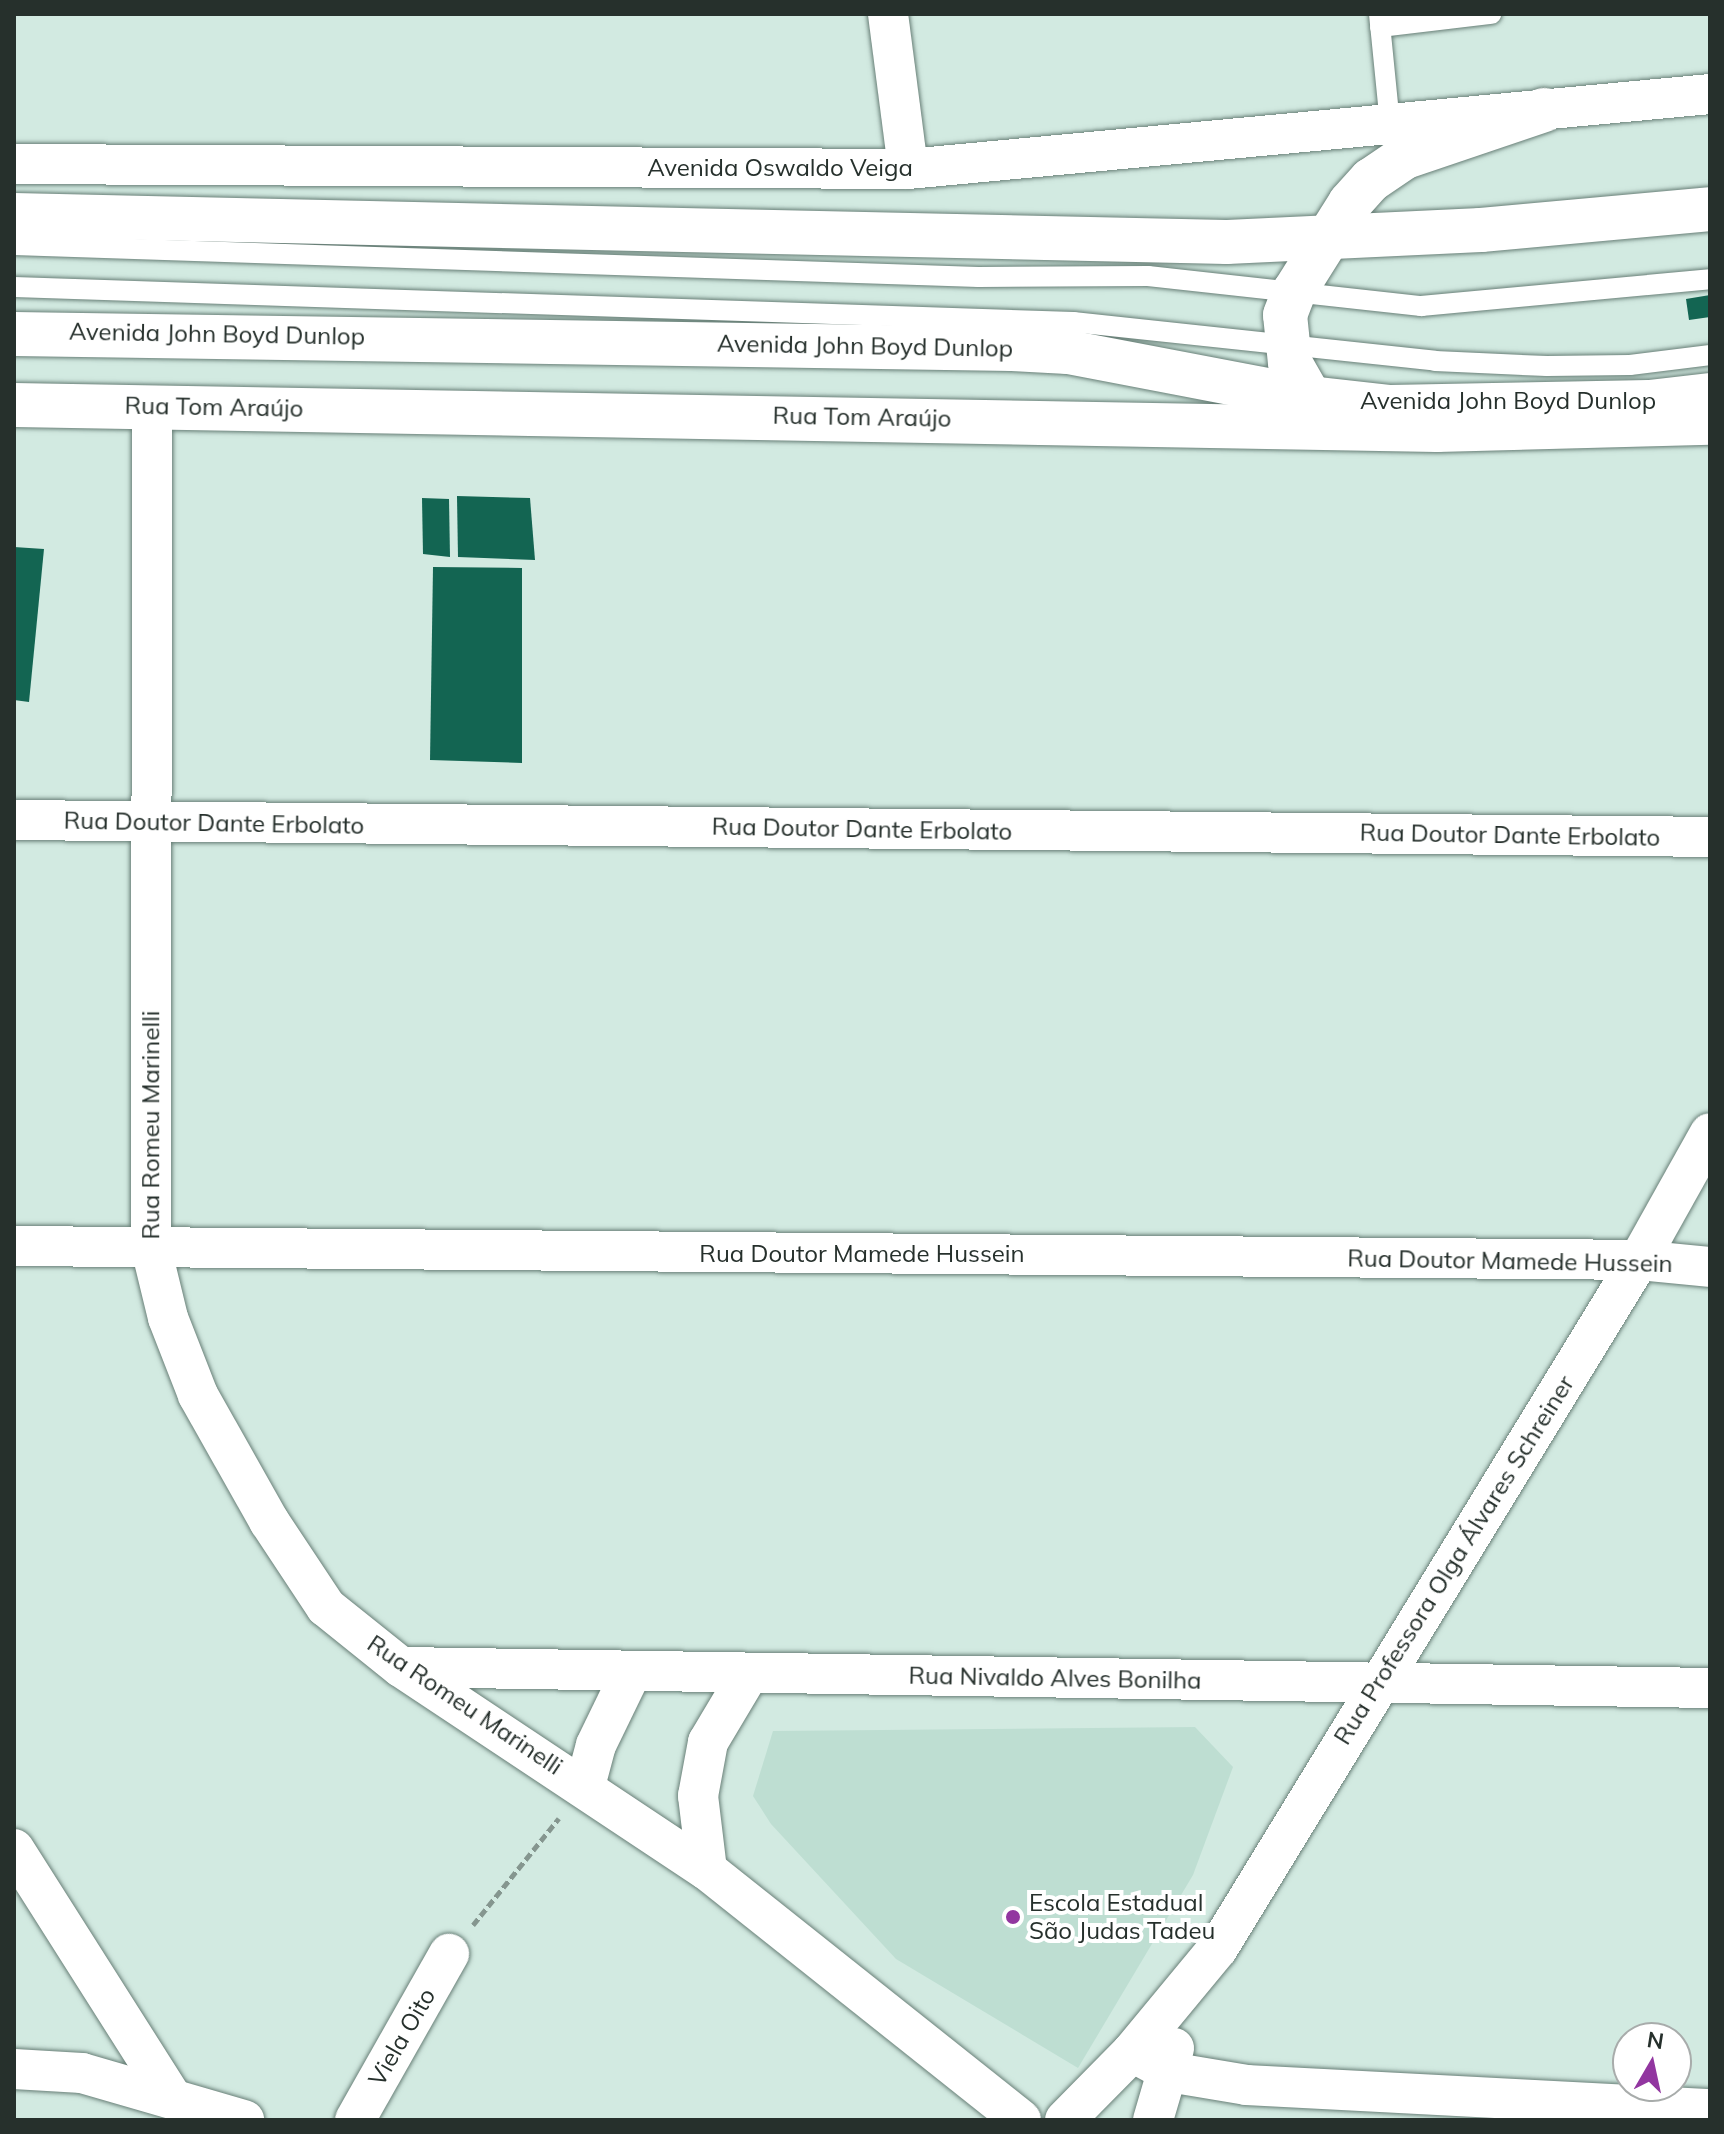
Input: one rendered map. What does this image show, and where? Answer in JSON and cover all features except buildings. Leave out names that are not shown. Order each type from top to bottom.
[{"type":"main road","points":[[1310,398],[1284,343],[1285,315],[1294,292],[1326,239],[1371,180],[1405,157],[1544,110]]},
{"type":"main road","points":[[14,215],[1227,242],[1326,239],[1710,209]]},
{"type":"main road","name":"Avenida John Boyd Dunlop","points":[[14,334],[1012,349],[1068,352],[1310,398],[1390,407],[1649,402],[1707,414]]},
{"type":"main road","name":"Rua Tom Araújo","points":[[14,405],[1437,430],[1707,414]]},
{"type":"main road","points":[[1390,407],[1437,430]]},
{"type":"street","points":[[888,14],[908,169]]},
{"type":"street","name":"Avenida Oswaldo Veiga","points":[[14,164],[908,169],[1710,94]]},
{"type":"street","name":"Rua Romeu Marinelli","points":[[152,406],[151,1248],[168,1318],[198,1395],[269,1521],[326,1607],[401,1667],[585,1786],[707,1870],[1021,2120]]},
{"type":"street","name":"Rua Doutor Dante Erbolato","points":[[14,820],[1710,837]]},
{"type":"street","name":"Rua Professora Olga Álvares Schreiner","points":[[1065,2120],[1132,2052],[1218,1948],[1377,1682],[1639,1260],[1710,1133]]},
{"type":"street","name":"Rua Doutor Mamede Hussein","points":[[14,1246],[1639,1260],[1710,1267]]},
{"type":"street","name":"Rua Nivaldo Alves Bonilha","points":[[401,1667],[748,1675],[1710,1688]]},
{"type":"street","points":[[585,1786],[596,1745],[631,1673]]},
{"type":"street","points":[[707,1870],[698,1796],[708,1742],[748,1675]]},
{"type":"street","points":[[14,1849],[170,2095]]},
{"type":"street","name":"Viela Oito","points":[[355,2120],[449,1954]]},
{"type":"street","name":"Rua Professora Olga Álvares Schreiner","points":[[1153,2120],[1169,2072],[1189,1982]]},
{"type":"street","points":[[1132,2052],[1169,2072],[1344,2093],[1710,2109]]},
{"type":"street","points":[[14,2069],[82,2073],[170,2095],[244,2120]]},
{"type":"lane","points":[[1390,125],[1380,20],[1491,14]]},
{"type":"lane","points":[[14,245],[978,277],[1148,276],[1461,306],[1710,279]]},
{"type":"lane","points":[[14,287],[997,318],[1284,343],[1435,361],[1547,366],[1630,365],[1710,355]]},
{"type":"path","points":[[449,1954],[585,1786]]},
{"type":"shaded area","name":"Escola Estadual São Judas Tadeu","points":[[1195,1727],[1233,1767],[1193,1875],[1078,2068],[896,1959],[771,1824],[753,1796],[773,1731]]},
{"type":"place","name":"Escola Estadual São Judas Tadeu","points":[[1013,1917]]}]
